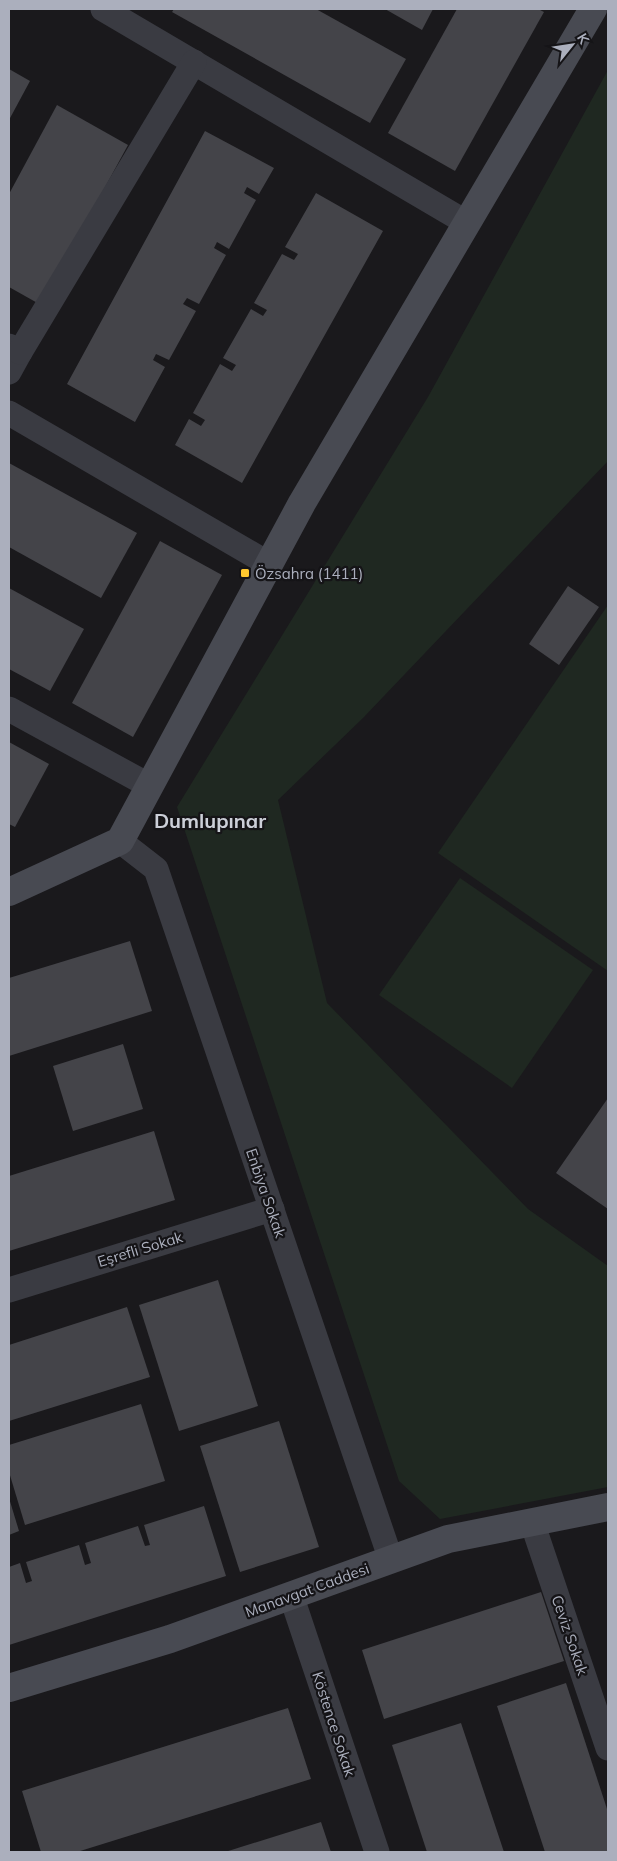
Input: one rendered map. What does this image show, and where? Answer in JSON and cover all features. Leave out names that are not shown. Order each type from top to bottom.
[{"type":"street","points":[[103,9],[467,223]]},
{"type":"street","points":[[9,892],[120,841],[302,503],[593,9]]},
{"type":"street","points":[[13,357],[194,62]]},
{"type":"street","points":[[9,413],[270,564]]},
{"type":"street","points":[[9,709],[150,786]]},
{"type":"street","name":"Enbiya Sokak","points":[[120,841],[156,869],[391,1560]]},
{"type":"street","name":"Eşrefli Sokak","points":[[9,1290],[272,1209]]},
{"type":"street","name":"Manavgat Caddesi","points":[[9,1688],[170,1639],[448,1539],[608,1507]]},
{"type":"street","name":"Ceviz Sokak","points":[[532,1522],[608,1748]]},
{"type":"street","name":"Köstence Sokak","points":[[292,1595],[377,1852]]},
{"type":"shaded area","points":[[608,70],[608,461],[363,718],[278,800],[327,1003],[528,1209],[608,1266],[608,1487],[440,1519],[399,1481],[177,807],[428,397]]},
{"type":"shaded area","points":[[608,605],[608,971],[438,853]]},
{"type":"shaded area","points":[[460,878],[593,970],[512,1088],[379,995]]},
{"type":"building","points":[[174,9],[316,9],[406,59],[370,123],[172,12]]},
{"type":"building","points":[[385,9],[433,9],[422,30]]},
{"type":"building","points":[[457,9],[538,9],[544,12],[455,171],[388,133]]},
{"type":"building","points":[[9,69],[30,81],[9,120]]},
{"type":"building","points":[[57,105],[128,145],[41,305],[9,287],[9,194]]},
{"type":"building","points":[[205,131],[274,168],[259,194],[247,187],[244,193],[256,200],[229,249],[217,242],[214,248],[226,255],[199,304],[187,298],[183,304],[196,311],[169,360],[156,354],[153,360],[165,367],[135,422],[67,384]]},
{"type":"building","points":[[316,193],[383,231],[242,483],[175,445],[189,419],[201,426],[205,420],[193,413],[220,364],[232,371],[236,365],[223,358],[251,309],[263,316],[267,310],[254,303],[282,254],[294,260],[298,254],[285,247]]},
{"type":"building","points":[[9,463],[137,533],[101,598],[9,547]]},
{"type":"building","points":[[160,541],[222,575],[133,737],[72,703]]},
{"type":"building","points":[[568,586],[599,607],[559,665],[529,644]]},
{"type":"building","points":[[9,588],[84,629],[50,691],[9,669]]},
{"type":"building","points":[[9,742],[49,764],[15,827],[9,824]]},
{"type":"building","points":[[130,941],[152,1011],[9,1056],[9,978]]},
{"type":"building","points":[[123,1044],[143,1109],[73,1131],[53,1066]]},
{"type":"building","points":[[608,1098],[608,1209],[556,1173]]},
{"type":"building","points":[[154,1131],[175,1200],[9,1251],[9,1176]]},
{"type":"building","points":[[218,1280],[258,1406],[179,1431],[139,1305]]},
{"type":"building","points":[[127,1307],[150,1377],[9,1421],[9,1345]]},
{"type":"building","points":[[141,1404],[165,1481],[25,1525],[9,1472],[9,1445]]},
{"type":"building","points":[[279,1421],[319,1547],[240,1572],[200,1446]]},
{"type":"building","points":[[9,1498],[19,1531],[9,1535]]},
{"type":"building","points":[[204,1506],[226,1576],[9,1645],[9,1567],[20,1563],[26,1583],[32,1581],[26,1562],[79,1545],[85,1565],[91,1563],[85,1543],[138,1526],[145,1546],[150,1545],[144,1525]]},
{"type":"building","points":[[541,1592],[564,1661],[384,1719],[362,1650]]},
{"type":"building","points":[[566,1683],[608,1812],[608,1852],[545,1852],[497,1706]]},
{"type":"building","points":[[288,1708],[311,1779],[77,1852],[41,1852],[22,1791]]},
{"type":"building","points":[[461,1723],[504,1852],[427,1852],[392,1745]]},
{"type":"building","points":[[321,1822],[331,1852],[225,1852]]},
{"type":"place","name":"Özsahra (1411)","points":[[245,573]]},
{"type":"district","name":"Dumlupınar","points":[[210,820]]}]
